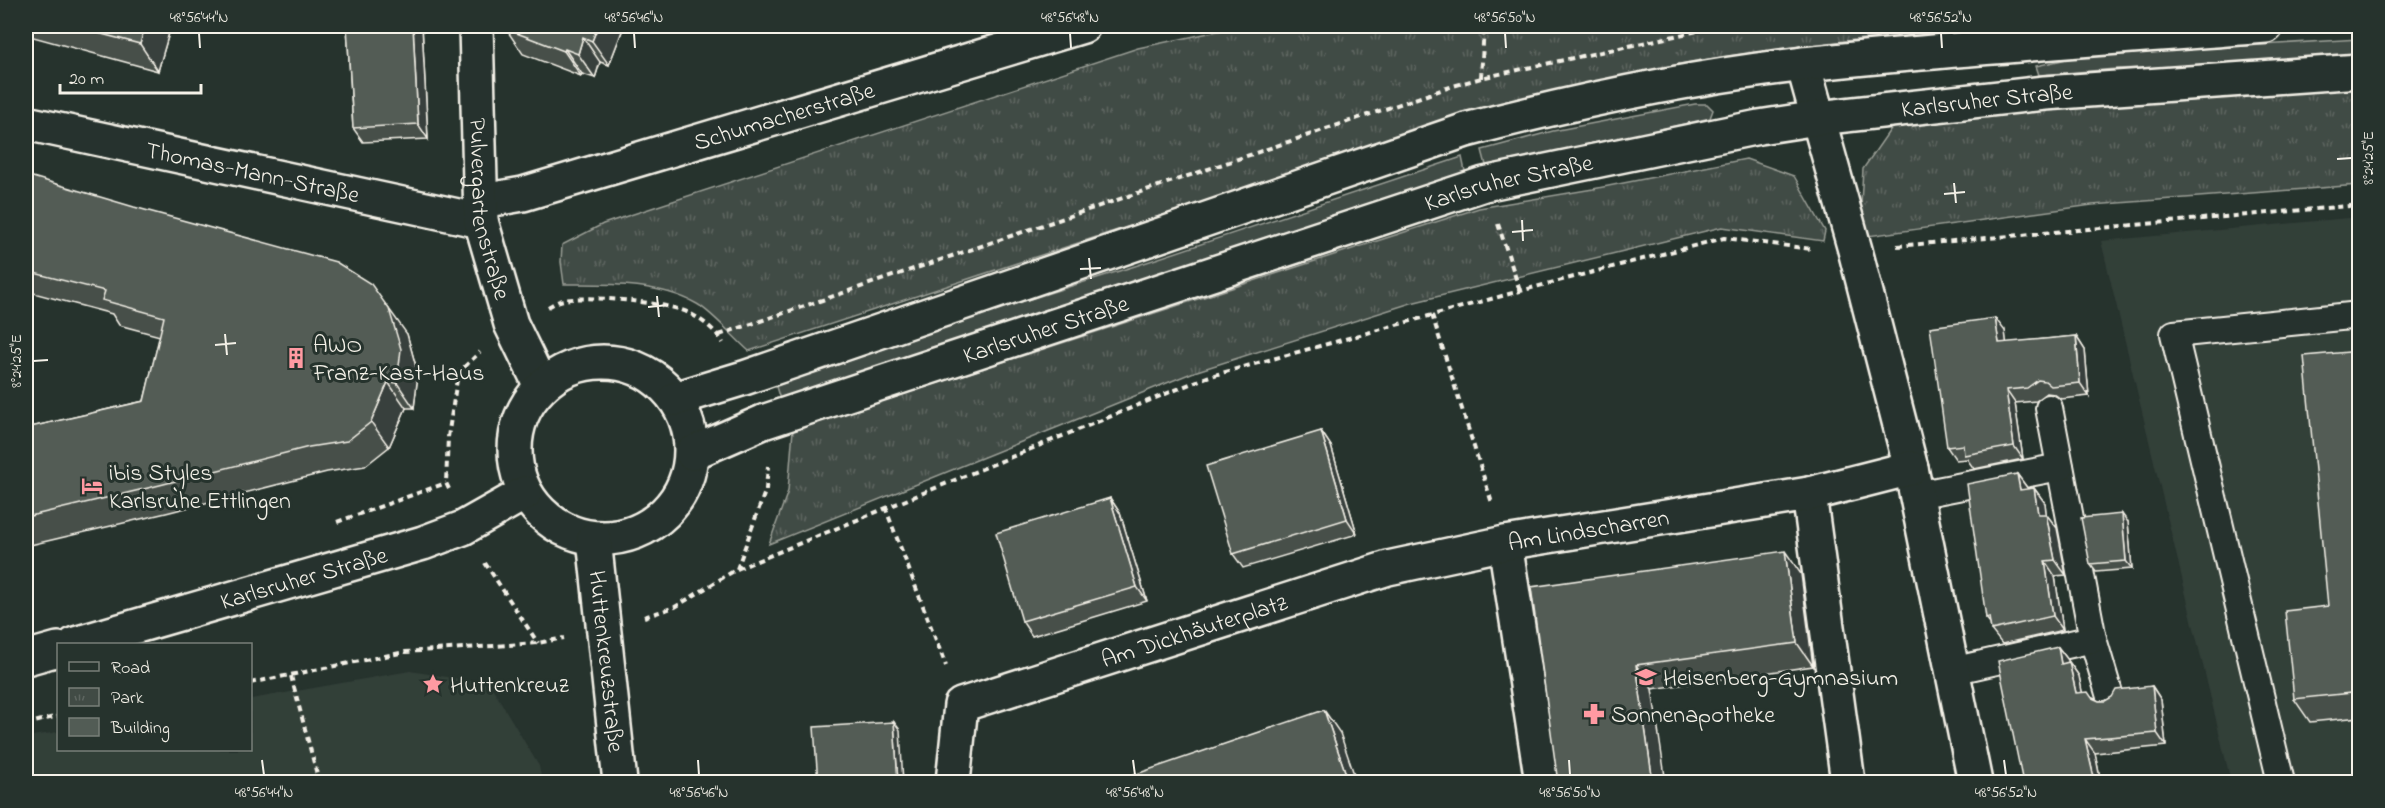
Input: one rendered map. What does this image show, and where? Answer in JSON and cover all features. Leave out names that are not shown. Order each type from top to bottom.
[{"type":"main road","name":"Pulvergartenstraße","points":[[476,26],[482,211],[510,324],[541,386]]},
{"type":"main road","name":"Schumacherstraße","points":[[482,211],[524,194],[1083,26]]},
{"type":"main road","name":"Karlsruher Straße","points":[[675,399],[744,378],[1466,130],[1537,111],[1659,87],[1803,64],[2266,26]]},
{"type":"main road","points":[[1803,64],[1855,250],[1914,482],[1975,783]]},
{"type":"main road","name":"Karlsruher Straße","points":[[692,453],[763,422],[1484,184],[1748,129],[1818,118],[2045,93],[2360,71]]},
{"type":"main road","name":"Thomas-Mann-Straße","points":[[26,123],[482,211]]},
{"type":"main road","points":[[615,362],[638,368],[659,381],[675,399],[689,430],[692,453],[682,490],[665,514],[635,533],[615,538],[594,539],[578,535],[549,521],[525,493],[516,470],[514,444],[523,411],[541,386],[567,368],[584,363],[615,362]]},
{"type":"main road","name":"Am Lindscharren","points":[[1542,783],[1505,543],[1809,494],[1914,482]]},
{"type":"main road","name":"Karlsruher Straße","points":[[82,643],[412,546],[463,528],[525,493]]},
{"type":"main road","points":[[1809,494],[1848,783]]},
{"type":"main road","name":"Huttenkreuzstraße","points":[[594,539],[606,630],[621,783]]},
{"type":"main road","name":"Am Dickhäuterplatz","points":[[961,705],[1388,568],[1505,543]]},
{"type":"main road","points":[[26,658],[57,649]]},
{"type":"main road","points":[[953,783],[961,705]]},
{"type":"lane","points":[[2281,783],[2174,334],[2360,315]]},
{"type":"lane","points":[[2049,408],[2093,639],[2111,699]]},
{"type":"lane","points":[[1914,482],[2060,467]]},
{"type":"lane","points":[[1952,671],[2093,639]]},
{"type":"path","points":[[1481,78],[1484,26]]},
{"type":"path","points":[[719,335],[1453,86],[1721,26]]},
{"type":"path","points":[[252,683],[405,652],[538,643],[606,630],[675,607],[737,569],[1207,377],[1724,238],[1832,251],[1855,250],[2360,205]]},
{"type":"path","points":[[538,643],[498,587],[463,528],[446,483],[448,437],[458,373],[510,324],[562,300],[628,299],[688,312],[719,335],[744,378]]},
{"type":"path","points":[[1432,315],[1505,543]]},
{"type":"path","points":[[737,569],[766,489],[770,454],[763,422]]},
{"type":"path","points":[[885,507],[961,705]]},
{"type":"path","points":[[291,676],[319,783]]},
{"type":"path","points":[[26,724],[57,716]]},
{"type":"shaded area","points":[[2359,217],[2359,782],[2231,782],[2101,241]]},
{"type":"shaded area","points":[[410,671],[490,684],[539,766],[542,782],[26,782],[26,737],[57,732],[57,751],[252,751],[252,699]]},
{"type":"green space","points":[[1242,26],[2016,26],[1862,39],[1709,59],[1627,75],[1492,107],[749,351],[710,313],[682,297],[632,286],[564,284],[561,262],[562,245],[603,224],[1138,48]]},
{"type":"green space","points":[[2359,39],[2359,60],[2116,69],[2039,75],[2036,66],[2080,56]]},
{"type":"green space","points":[[2359,86],[2359,185],[2092,205],[1868,236],[1861,204],[1863,169],[1892,127],[2032,111]]},
{"type":"green space","points":[[1695,104],[1707,104],[1713,110],[1710,118],[1487,169],[1482,150],[1553,131]]},
{"type":"green space","points":[[1462,157],[1466,176],[781,403],[774,380],[1135,266]]},
{"type":"green space","points":[[1746,159],[1794,176],[1825,231],[1823,241],[1722,227],[1411,303],[1194,372],[769,544],[788,491],[793,430],[1479,208],[1593,189]]},
{"type":"building","points":[[71,26],[145,26],[140,44]]},
{"type":"building","points":[[347,26],[413,26],[418,124],[353,128]]},
{"type":"building","points":[[507,26],[598,26],[592,41],[583,37],[578,54],[506,29]]},
{"type":"building","name":"AWO Franz-Kast-Haus","points":[[26,175],[336,262],[371,284],[389,309],[401,349],[397,383],[388,382],[371,422],[347,441],[309,447],[26,517],[26,428],[144,401],[164,317],[102,300],[105,291],[26,271]]},
{"type":"building","points":[[1995,318],[1999,343],[2076,336],[2080,383],[2051,386],[2045,381],[2038,380],[2027,388],[2006,390],[2014,446],[1964,455],[1963,445],[1947,447],[1930,327]]},
{"type":"building","points":[[2360,351],[2360,692],[2294,699],[2285,611],[2328,606],[2304,356]]},
{"type":"building","points":[[1321,431],[1347,519],[1233,554],[1206,466]]},
{"type":"building","points":[[2017,474],[2020,490],[2034,488],[2038,514],[2046,514],[2055,560],[2045,561],[2053,616],[1991,630],[1989,617],[1986,618],[1967,484]]},
{"type":"building","points":[[1110,498],[1137,587],[1022,621],[996,533]]},
{"type":"building","points":[[2122,514],[2126,561],[2090,564],[2081,518]]},
{"type":"building","name":"Heisenberg-Gymnasium","points":[[1785,551],[1797,643],[1636,665],[1653,783],[1558,783],[1531,587]]},
{"type":"building","points":[[2058,647],[2061,664],[2069,662],[2076,693],[2088,692],[2092,698],[2105,701],[2112,697],[2116,690],[2152,686],[2157,733],[2085,739],[2094,778],[2071,783],[2023,783],[1998,661]]},
{"type":"building","points":[[1324,710],[1349,783],[1110,783]]},
{"type":"building","points":[[894,722],[898,783],[818,783],[814,727]]},
{"type":"place","name":"AWO Franz-Kast-Haus","points":[[296,358]]},
{"type":"place","name":"ibis Styles Karlsruhe Ettlingen","points":[[92,486]]},
{"type":"place","name":"Heisenberg-Gymnasium","points":[[1646,677]]},
{"type":"place","name":"Huttenkreuz","points":[[433,684]]},
{"type":"place","name":"Sonnenapotheke","points":[[1594,714]]}]
